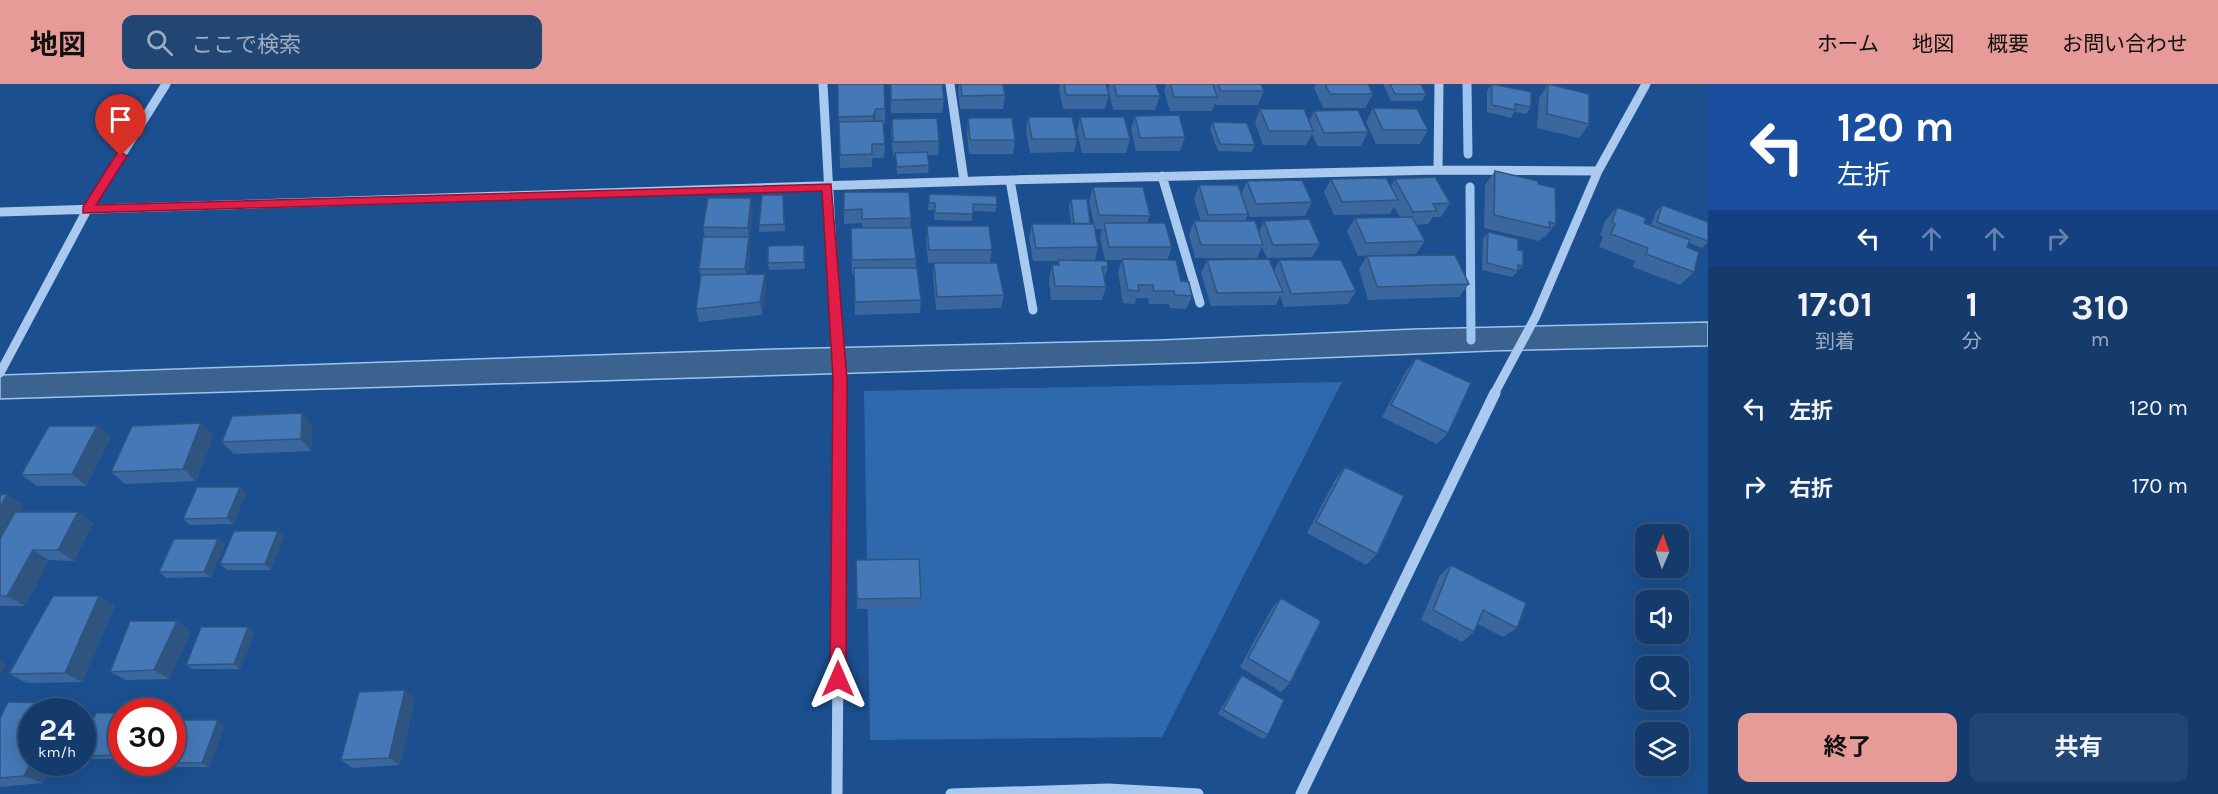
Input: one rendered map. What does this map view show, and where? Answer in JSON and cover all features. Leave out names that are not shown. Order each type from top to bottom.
[{"type":"street","points":[[2,370],[87,210],[166,84]]},
{"type":"street","points":[[823,84],[827,187],[840,379],[837,794]]},
{"type":"street","points":[[950,84],[964,181]]},
{"type":"street","points":[[1438,170],[1439,84]]},
{"type":"street","points":[[1301,794],[1511,358],[1536,316],[1598,171],[1646,84]]},
{"type":"street","points":[[0,212],[964,181],[1438,170],[1598,171]]},
{"type":"street","points":[[1162,176],[1200,303]]},
{"type":"street","points":[[1010,180],[1033,310]]},
{"type":"street","points":[[951,794],[1108,789],[1196,794]]},
{"type":"shaded area","points":[[1708,322],[1708,346],[0,399],[0,375],[771,349],[1159,340],[1412,329]]},
{"type":"shaded area","points":[[1342,382],[1162,737],[870,740],[864,391]]},
{"type":"building","points":[[838,84],[884,84],[885,109],[876,109],[873,116],[838,117]]},
{"type":"building","points":[[891,84],[942,84],[944,99],[891,100]]},
{"type":"building","points":[[961,84],[1003,84],[1005,95],[962,96]]},
{"type":"building","points":[[1064,84],[1106,84],[1109,95],[1066,95]]},
{"type":"building","points":[[1114,84],[1156,84],[1160,96],[1117,96]]},
{"type":"building","points":[[1170,84],[1213,84],[1217,97],[1174,97]]},
{"type":"building","points":[[1218,84],[1261,84],[1264,91],[1221,91]]},
{"type":"building","points":[[1325,84],[1368,84],[1373,94],[1330,94]]},
{"type":"building","points":[[1390,84],[1421,84],[1426,94],[1395,94]]},
{"type":"building","points":[[1492,84],[1531,92],[1531,107],[1515,104],[1515,110],[1492,105]]},
{"type":"building","points":[[1548,84],[1589,94],[1589,124],[1547,114]]},
{"type":"building","points":[[1373,108],[1417,109],[1428,130],[1383,130]]},
{"type":"building","points":[[1260,109],[1304,109],[1313,131],[1269,131]]},
{"type":"building","points":[[1358,110],[1368,132],[1324,133],[1314,111]]},
{"type":"building","points":[[1179,115],[1185,137],[1140,138],[1135,116]]},
{"type":"building","points":[[1028,117],[1072,117],[1077,139],[1032,139]]},
{"type":"building","points":[[1080,117],[1124,117],[1130,139],[1085,139]]},
{"type":"building","points":[[937,118],[939,141],[893,142],[892,119]]},
{"type":"building","points":[[968,118],[1012,118],[1015,140],[970,140]]},
{"type":"building","points":[[883,121],[885,144],[872,144],[872,154],[840,155],[839,122]]},
{"type":"building","points":[[1212,122],[1247,123],[1255,145],[1220,144]]},
{"type":"building","points":[[927,152],[929,165],[897,167],[895,153]]},
{"type":"building","points":[[1495,171],[1538,181],[1538,184],[1555,188],[1556,224],[1549,222],[1550,228],[1494,215]]},
{"type":"building","points":[[1435,177],[1450,203],[1433,204],[1437,211],[1413,212],[1395,179]]},
{"type":"building","points":[[1386,178],[1398,200],[1342,202],[1331,179]]},
{"type":"building","points":[[1302,180],[1312,202],[1256,204],[1247,181]]},
{"type":"building","points":[[1199,185],[1238,185],[1248,214],[1208,215]]},
{"type":"building","points":[[1093,187],[1143,187],[1150,216],[1099,215]]},
{"type":"building","points":[[844,192],[909,192],[911,218],[862,219],[862,209],[844,210]]},
{"type":"building","points":[[929,194],[996,196],[997,205],[973,204],[973,214],[935,213],[935,203],[929,203]]},
{"type":"building","points":[[762,195],[783,195],[784,224],[759,225]]},
{"type":"building","points":[[708,198],[751,198],[748,228],[703,227]]},
{"type":"building","points":[[1071,199],[1087,199],[1090,224],[1074,223]]},
{"type":"building","points":[[1662,205],[1708,222],[1708,241],[1657,222]]},
{"type":"building","points":[[1617,207],[1646,218],[1644,223],[1690,240],[1687,247],[1699,252],[1694,272],[1646,254],[1648,248],[1611,234]]},
{"type":"building","points":[[1412,217],[1425,241],[1366,243],[1355,218]]},
{"type":"building","points":[[1309,219],[1320,244],[1273,245],[1264,221]]},
{"type":"building","points":[[1194,221],[1255,221],[1263,245],[1201,245]]},
{"type":"building","points":[[1104,223],[1165,223],[1172,247],[1109,247]]},
{"type":"building","points":[[1032,224],[1094,224],[1098,247],[1036,248]]},
{"type":"building","points":[[927,226],[989,226],[992,250],[929,250]]},
{"type":"building","points":[[851,228],[912,228],[916,259],[852,260]]},
{"type":"building","points":[[1488,232],[1518,239],[1518,250],[1523,251],[1523,266],[1518,265],[1518,271],[1487,263]]},
{"type":"building","points":[[703,237],[749,237],[745,269],[699,269]]},
{"type":"building","points":[[804,245],[804,262],[768,263],[768,246]]},
{"type":"building","points":[[1455,255],[1469,284],[1377,287],[1367,256]]},
{"type":"building","points":[[1122,259],[1176,260],[1181,281],[1189,282],[1192,296],[1175,295],[1174,291],[1154,291],[1153,285],[1138,285],[1139,291],[1128,290]]},
{"type":"building","points":[[1269,259],[1283,292],[1217,293],[1207,260]]},
{"type":"building","points":[[1058,260],[1107,261],[1108,267],[1102,267],[1106,287],[1055,286],[1052,265],[1059,265]]},
{"type":"building","points":[[1279,260],[1341,260],[1356,291],[1291,294]]},
{"type":"building","points":[[934,263],[997,263],[1004,295],[937,297]]},
{"type":"building","points":[[854,268],[917,268],[921,300],[855,302]]},
{"type":"building","points":[[765,274],[760,302],[696,309],[701,275]]},
{"type":"building","points":[[1416,358],[1471,383],[1448,433],[1391,405]]},
{"type":"building","points":[[302,413],[301,439],[222,442],[232,416]]},
{"type":"building","points":[[201,423],[183,469],[111,472],[132,426]]},
{"type":"building","points":[[49,426],[97,426],[72,474],[21,475]]},
{"type":"building","points":[[1345,467],[1404,496],[1377,554],[1316,522]]},
{"type":"building","points":[[197,487],[240,487],[227,518],[183,519]]},
{"type":"building","points":[[7,494],[0,508],[0,495]]},
{"type":"building","points":[[15,512],[78,512],[58,550],[33,550],[7,596],[0,596],[0,539]]},
{"type":"building","points":[[234,531],[278,531],[265,564],[220,564]]},
{"type":"building","points":[[174,539],[218,539],[204,572],[159,572]]},
{"type":"building","points":[[919,559],[921,598],[857,599],[856,560]]},
{"type":"building","points":[[1451,565],[1526,603],[1517,628],[1483,610],[1474,632],[1433,610]]},
{"type":"building","points":[[53,596],[99,596],[65,673],[9,674]]},
{"type":"building","points":[[1281,598],[1321,621],[1290,683],[1248,658]]},
{"type":"building","points":[[130,621],[177,621],[154,670],[110,672]]},
{"type":"building","points":[[201,627],[248,627],[234,664],[186,665]]},
{"type":"building","points":[[1242,675],[1284,700],[1268,735],[1223,710]]},
{"type":"building","points":[[405,690],[389,758],[341,760],[359,692]]},
{"type":"building","points":[[8,702],[18,702],[18,776],[24,776],[0,778],[0,719]]},
{"type":"building","points":[[96,713],[108,713],[108,755],[96,756]]},
{"type":"building","points":[[186,720],[218,720],[202,763],[186,763]]},
{"type":"waterway","points":[[1467,84],[1468,154]]},
{"type":"waterway","points":[[1470,187],[1471,340]]},
{"type":"route","points":[[121,156],[87,210],[827,187],[840,379],[838,679]]}]
